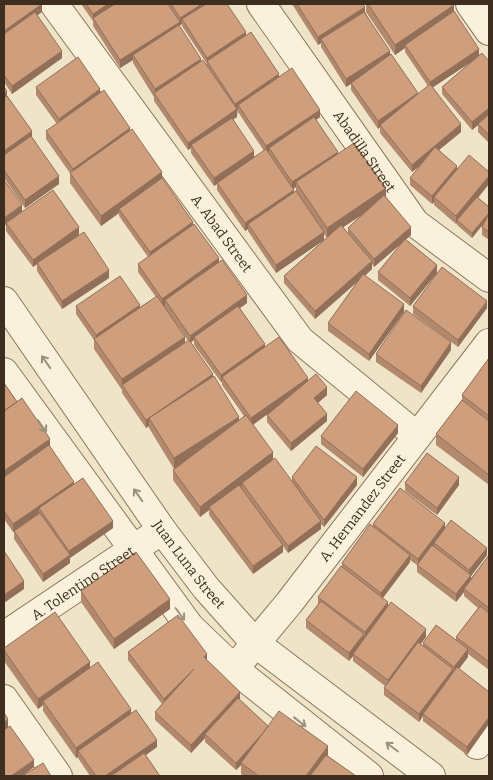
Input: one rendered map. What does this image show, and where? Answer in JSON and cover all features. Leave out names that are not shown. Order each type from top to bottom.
[{"type":"street","name":"A. Abad Street","points":[[54,4],[300,340],[417,436]]},
{"type":"street","name":"Abadilla Street","points":[[261,4],[415,223],[489,278]]},
{"type":"street","points":[[470,4],[489,30]]},
{"type":"street","name":"Juan Luna Street","points":[[4,301],[162,530],[206,588],[256,643],[431,776]]},
{"type":"street","name":"A. Hernandez Street","points":[[234,669],[289,603],[489,343]]},
{"type":"street","points":[[4,372],[132,551],[190,627],[234,669],[369,776]]},
{"type":"street","name":"A. Tolentino Street","points":[[4,636],[162,530]]},
{"type":"street","points":[[4,699],[58,776]]},
{"type":"building","points":[[4,4],[42,4],[4,31]]},
{"type":"building","points":[[86,4],[108,4],[93,14]]},
{"type":"building","points":[[115,4],[168,4],[180,22],[120,60],[93,18]]},
{"type":"building","points":[[171,4],[202,4],[180,18]]},
{"type":"building","points":[[206,4],[227,4],[246,32],[207,58],[182,19]]},
{"type":"building","points":[[297,4],[362,4],[365,7],[318,37]]},
{"type":"building","points":[[368,4],[454,4],[454,5],[395,45]]},
{"type":"building","points":[[454,11],[479,49],[430,82],[405,45]]},
{"type":"building","points":[[35,12],[62,51],[12,86],[4,75],[4,34]]},
{"type":"building","points":[[364,12],[390,51],[346,79],[321,39]]},
{"type":"building","points":[[179,25],[201,59],[155,89],[133,55]]},
{"type":"building","points":[[251,32],[279,74],[235,104],[207,61]]},
{"type":"building","points":[[482,53],[489,61],[489,108],[472,122],[442,87]]},
{"type":"building","points":[[391,54],[418,93],[378,121],[351,83]]},
{"type":"building","points":[[78,57],[100,89],[59,119],[36,87]]},
{"type":"building","points":[[203,60],[237,109],[188,143],[154,93]]},
{"type":"building","points":[[292,68],[320,110],[266,146],[238,105]]},
{"type":"building","points":[[430,84],[461,124],[412,165],[380,125]]},
{"type":"building","points":[[104,90],[130,128],[73,169],[46,131]]},
{"type":"building","points":[[7,96],[32,131],[4,151],[4,98]]},
{"type":"building","points":[[489,114],[489,135],[478,124]]},
{"type":"building","points":[[314,117],[338,152],[292,182],[269,148]]},
{"type":"building","points":[[232,118],[254,151],[214,178],[191,145]]},
{"type":"building","points":[[132,129],[162,172],[101,216],[70,173]]},
{"type":"building","points":[[31,136],[59,176],[25,200],[4,170],[4,155]]},
{"type":"building","points":[[354,143],[386,188],[327,228],[296,182]]},
{"type":"building","points":[[435,147],[457,166],[432,196],[410,178]]},
{"type":"building","points":[[266,149],[294,190],[245,223],[217,183]]},
{"type":"building","points":[[469,155],[489,172],[489,176],[456,216],[434,197]]},
{"type":"building","points":[[162,178],[193,222],[150,252],[119,209]]},
{"type":"building","points":[[4,180],[22,205],[4,218]]},
{"type":"building","points":[[53,190],[79,227],[33,260],[6,223]]},
{"type":"building","points":[[296,191],[324,232],[276,265],[248,224]]},
{"type":"building","points":[[384,195],[411,227],[374,259],[348,228]]},
{"type":"building","points":[[477,197],[489,207],[489,213],[472,233],[457,220]]},
{"type":"building","points":[[489,214],[489,232],[482,227]]},
{"type":"building","points":[[194,224],[219,258],[162,299],[138,264]]},
{"type":"building","points":[[341,225],[372,261],[315,311],[284,276]]},
{"type":"building","points":[[84,232],[109,270],[62,301],[37,263]]},
{"type":"building","points":[[405,239],[437,265],[410,298],[378,272]]},
{"type":"building","points":[[222,260],[247,295],[190,336],[165,300]]},
{"type":"building","points":[[442,267],[487,301],[458,340],[413,306]]},
{"type":"building","points":[[363,274],[404,304],[369,354],[328,323]]},
{"type":"building","points":[[120,276],[140,305],[96,335],[76,306]]},
{"type":"building","points":[[157,296],[185,337],[122,379],[94,339]]},
{"type":"building","points":[[238,306],[265,344],[221,375],[194,337]]},
{"type":"building","points":[[406,310],[451,342],[421,386],[376,354]]},
{"type":"building","points":[[279,337],[308,378],[251,418],[222,377]]},
{"type":"building","points":[[189,340],[213,374],[146,420],[122,385]]},
{"type":"building","points":[[489,358],[489,416],[462,395]]},
{"type":"building","points":[[316,374],[327,387],[314,398],[327,414],[291,443],[267,415]]},
{"type":"building","points":[[214,376],[239,417],[174,458],[149,418]]},
{"type":"building","points":[[4,383],[17,402],[4,411]]},
{"type":"building","points":[[356,391],[398,425],[363,469],[321,436]]},
{"type":"building","points":[[22,398],[50,439],[4,471],[4,411]]},
{"type":"building","points":[[462,400],[489,421],[489,475],[436,434]]},
{"type":"building","points":[[246,415],[273,452],[200,507],[173,470]]},
{"type":"building","points":[[49,445],[74,482],[13,524],[4,511],[4,477]]},
{"type":"building","points":[[316,446],[357,477],[324,520],[292,477]]},
{"type":"building","points":[[427,453],[459,477],[437,508],[405,483]]},
{"type":"building","points":[[275,458],[321,521],[288,546],[242,483]]},
{"type":"building","points":[[83,478],[113,521],[69,551],[39,508]]},
{"type":"building","points":[[239,485],[283,545],[253,566],[209,507]]},
{"type":"building","points":[[400,488],[445,523],[418,559],[373,524]]},
{"type":"building","points":[[40,513],[70,555],[43,574],[14,531]]},
{"type":"building","points":[[451,520],[487,548],[469,570],[434,543]]},
{"type":"building","points":[[370,524],[410,555],[381,593],[342,563]]},
{"type":"building","points":[[432,545],[471,575],[456,594],[417,565]]},
{"type":"building","points":[[4,551],[24,581],[4,595]]},
{"type":"building","points":[[136,552],[170,599],[114,639],[81,591]]},
{"type":"building","points":[[489,555],[489,608],[464,589]]},
{"type":"building","points":[[341,566],[388,602],[365,632],[318,597]]},
{"type":"building","points":[[321,601],[364,634],[349,653],[306,620]]},
{"type":"building","points":[[391,602],[426,629],[388,680],[353,654]]},
{"type":"building","points":[[480,606],[489,613],[489,662],[456,637]]},
{"type":"building","points":[[55,612],[90,662],[38,699],[4,648]]},
{"type":"building","points":[[178,615],[207,654],[204,657],[240,692],[191,745],[155,712],[194,669],[164,699],[128,652]]},
{"type":"building","points":[[436,625],[468,649],[454,667],[423,643]]},
{"type":"building","points":[[418,642],[453,669],[419,714],[384,688]]},
{"type":"building","points":[[98,662],[131,709],[76,748],[43,701]]},
{"type":"building","points":[[457,667],[489,692],[489,717],[467,747],[423,714]]},
{"type":"building","points":[[238,698],[268,726],[236,763],[205,734]]},
{"type":"building","points":[[136,710],[157,740],[105,776],[96,776],[78,751]]},
{"type":"building","points":[[279,711],[328,746],[306,776],[259,776],[241,763]]},
{"type":"building","points":[[4,713],[8,719],[4,723]]},
{"type":"building","points":[[10,726],[34,760],[11,776],[4,776],[4,730]]},
{"type":"building","points":[[144,753],[160,776],[111,776]]},
{"type":"building","points":[[326,755],[356,776],[310,776]]},
{"type":"building","points":[[43,763],[51,776],[22,776]]}]
